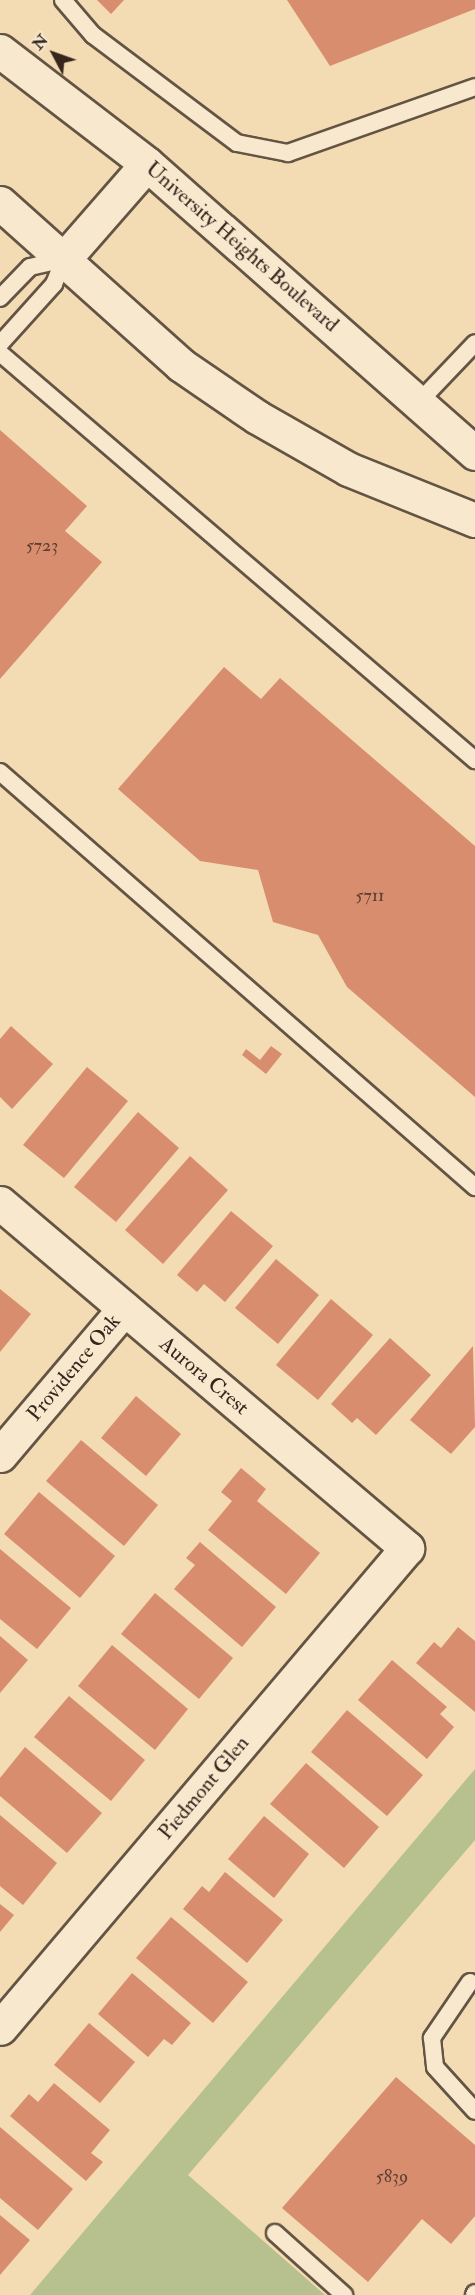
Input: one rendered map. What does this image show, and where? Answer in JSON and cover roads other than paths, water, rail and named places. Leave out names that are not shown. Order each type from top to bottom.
[{"type":"street","name":"University Heights Boulevard","points":[[0,51],[147,164],[475,453]]},
{"type":"street","points":[[64,259],[147,164]]},
{"type":"street","points":[[0,203],[181,365],[257,417],[348,469],[475,520]]},
{"type":"street","name":"Aurora Crest","points":[[0,1203],[407,1548]]},
{"type":"street","name":"Providence Oak","points":[[0,1455],[124,1309]]},
{"type":"street","name":"Piedmont Glen","points":[[0,2028],[407,1548]]},
{"type":"lane","points":[[63,0],[93,35],[237,143],[288,153],[475,87]]},
{"type":"lane","points":[[0,298],[30,267],[64,259]]},
{"type":"lane","points":[[0,344],[54,284],[64,259]]},
{"type":"lane","points":[[417,404],[475,343]]},
{"type":"lane","points":[[0,353],[475,760]]},
{"type":"lane","points":[[0,772],[475,1187]]},
{"type":"lane","points":[[470,1982],[432,2038],[435,2067],[475,2111]]},
{"type":"lane","points":[[275,2233],[344,2295]]}]
